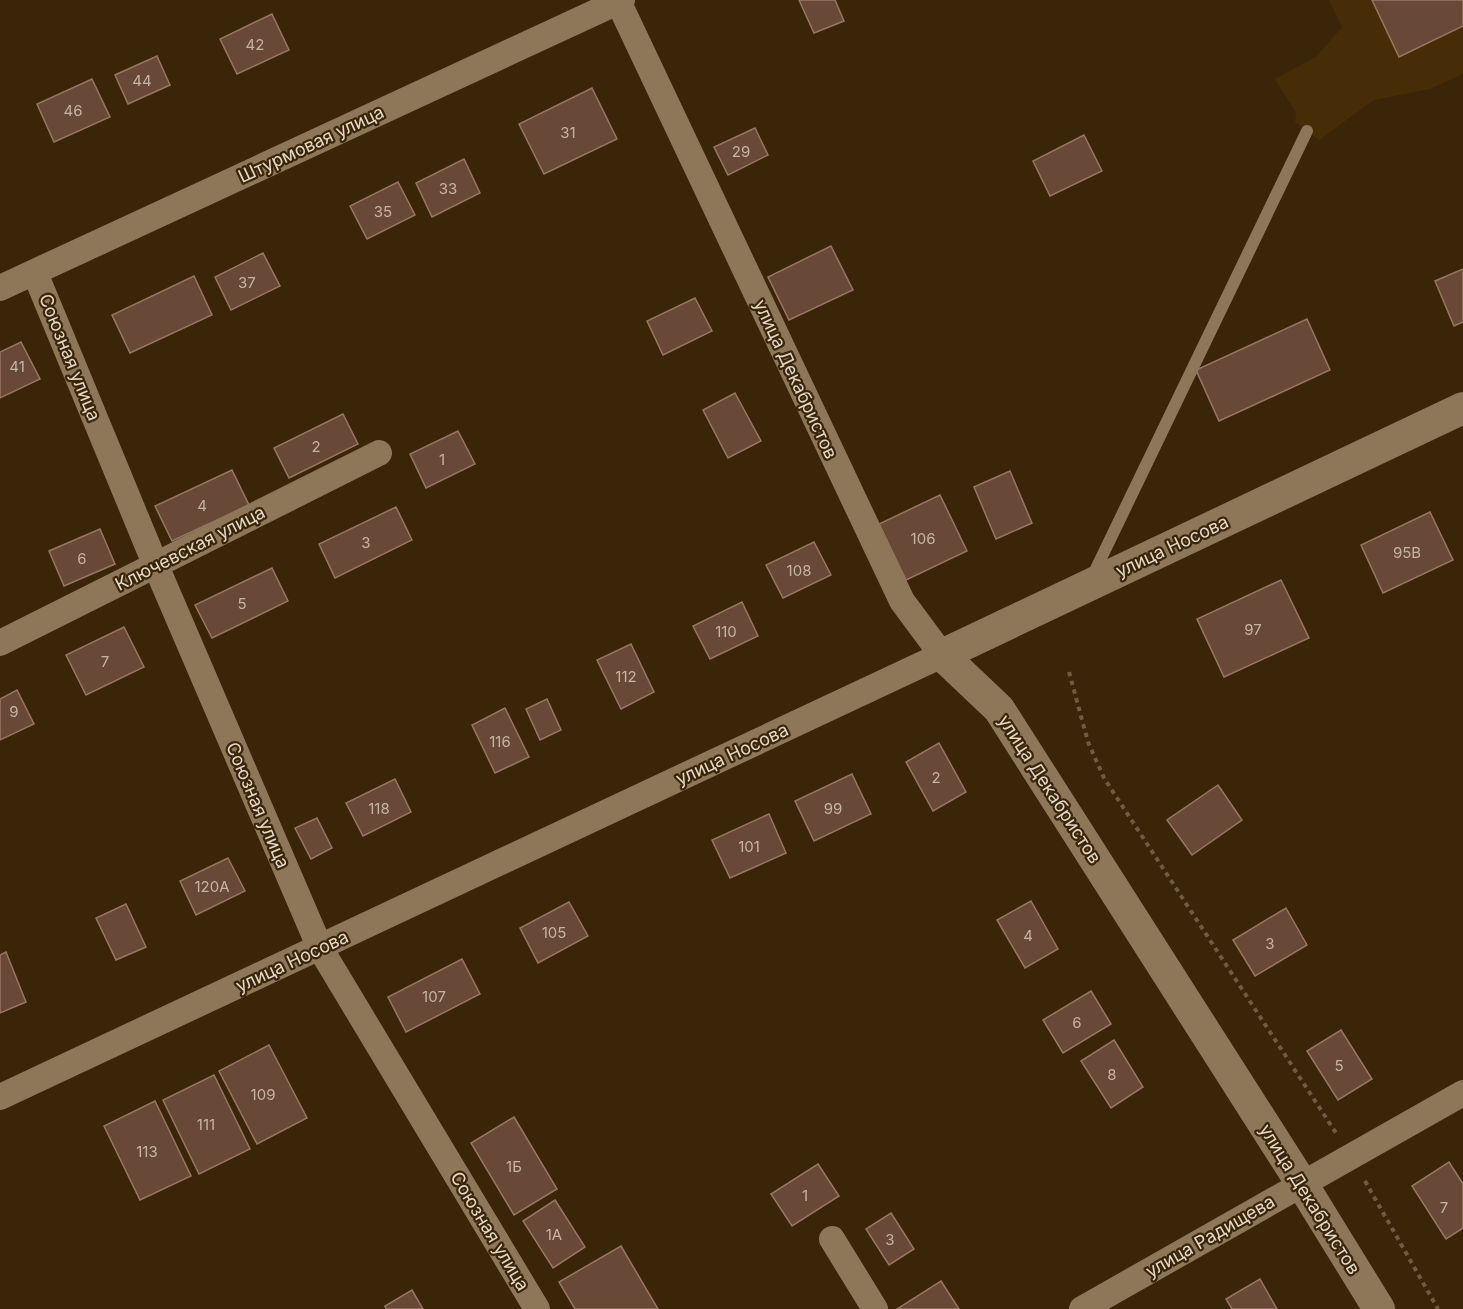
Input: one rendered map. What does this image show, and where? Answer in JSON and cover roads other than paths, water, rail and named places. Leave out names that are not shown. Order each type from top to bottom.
[{"type":"street","name":"Штурмовая улица","points":[[0,288],[620,1]]},
{"type":"street","name":"улица Декабристов","points":[[620,1],[902,601],[942,655],[999,709],[1302,1184],[1379,1309]]},
{"type":"street","name":"Союзная улица","points":[[35,273],[156,566],[320,948],[537,1309]]},
{"type":"street","name":"улица Носова","points":[[0,1097],[1463,408]]},
{"type":"street","name":"Ключевская улица","points":[[0,643],[379,453]]},
{"type":"street","name":"улица Радищева","points":[[1082,1309],[1463,1093]]},
{"type":"street","points":[[832,1239],[875,1309]]},
{"type":"lane","points":[[1087,586],[1307,131]]}]
